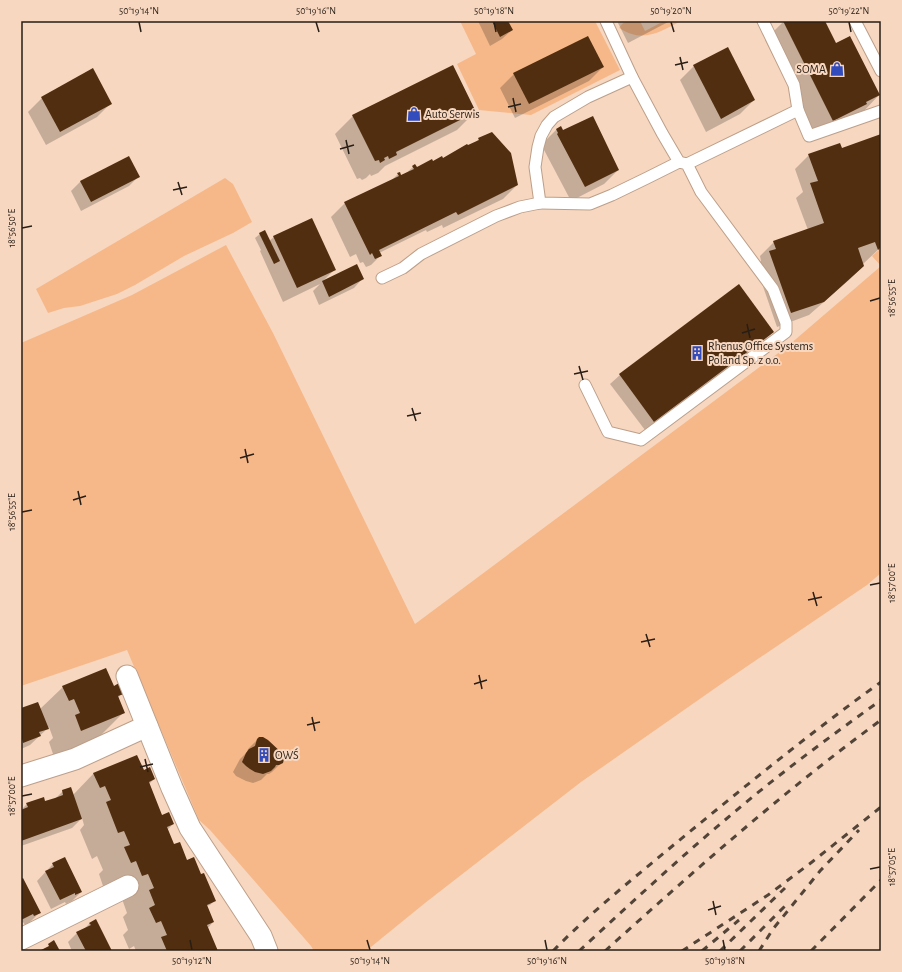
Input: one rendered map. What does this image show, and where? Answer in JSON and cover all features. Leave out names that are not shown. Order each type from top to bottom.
[{"type":"street","points":[[127,676],[172,788],[190,828],[261,936],[267,951]]},
{"type":"street","points":[[21,776],[75,759],[147,726]]},
{"type":"street","points":[[21,939],[128,886]]},
{"type":"lane","points":[[585,385],[608,432],[641,440],[786,332],[786,323],[773,289],[701,192],[662,133],[632,77],[606,21]]},
{"type":"lane","points":[[763,21],[794,85],[798,110],[809,136],[881,111]]},
{"type":"lane","points":[[855,21],[881,71]]},
{"type":"lane","points":[[540,203],[535,167],[541,136],[547,125],[554,117],[588,97],[632,77]]},
{"type":"lane","points":[[382,278],[403,268],[421,254],[496,216],[520,207],[540,203],[590,204],[798,110]]},
{"type":"shaded area","points":[[460,21],[595,21],[620,70],[531,115],[479,110],[457,64],[476,54]]},
{"type":"shaded area","points":[[627,21],[640,21],[645,31],[664,21],[681,21],[659,32],[644,36],[629,33],[619,28]]},
{"type":"shaded area","points":[[225,178],[233,184],[252,222],[233,233],[184,256],[117,294],[80,306],[64,308],[48,313],[36,289]]},
{"type":"shaded area","points":[[226,245],[273,333],[415,624],[789,345],[881,266],[881,573],[867,585],[724,682],[581,782],[425,903],[366,951],[314,951],[210,830],[199,820],[127,650],[21,686],[21,343],[132,295]]},
{"type":"shaded area","points":[[881,248],[881,266],[872,256]]},
{"type":"building","points":[[492,21],[508,21],[513,30],[500,37]]},
{"type":"building","name":"SOMA","points":[[783,21],[825,21],[836,43],[850,36],[880,95],[866,102],[867,104],[833,121]]},
{"type":"building","points":[[588,36],[604,67],[529,104],[513,73]]},
{"type":"building","points":[[728,47],[755,100],[721,119],[693,65]]},
{"type":"building","name":"Auto Serwis","points":[[453,65],[476,112],[396,152],[397,155],[389,159],[388,156],[380,163],[379,160],[375,161],[352,115]]},
{"type":"building","points":[[93,68],[112,104],[60,132],[41,97]]},
{"type":"building","points":[[593,116],[619,170],[585,187],[557,134],[556,129],[561,126],[563,130]]},
{"type":"building","points":[[492,132],[511,153],[518,185],[458,215],[456,212],[379,250],[382,256],[375,259],[372,253],[370,255],[344,202],[399,176],[397,173],[400,172],[401,175],[414,169],[412,166],[415,164],[417,167],[432,159],[433,161],[442,156],[443,158],[467,144],[468,145],[479,140],[478,138]]},
{"type":"building","points":[[881,134],[881,247],[878,250],[875,242],[858,248],[864,266],[824,302],[791,313],[769,251],[776,249],[773,241],[824,223],[810,183],[818,181],[808,154],[840,143],[842,148]]},
{"type":"building","points":[[129,156],[140,177],[91,202],[80,181]]},
{"type":"building","points":[[312,218],[336,270],[297,288],[273,236]]},
{"type":"building","points":[[265,230],[280,261],[274,264],[259,233]]},
{"type":"building","points":[[357,264],[364,279],[329,297],[322,281]]},
{"type":"building","name":"Rhenus Office Systems Poland Sp. z o.o.","points":[[739,284],[774,332],[654,422],[619,374]]},
{"type":"building","points":[[106,668],[114,686],[119,683],[124,694],[118,696],[125,713],[81,731],[75,715],[80,713],[74,699],[69,701],[62,686]]},
{"type":"building","points":[[38,702],[49,729],[39,732],[41,736],[23,743],[21,739],[21,708]]},
{"type":"building","name":"OWŚ","points":[[259,737],[263,737],[268,740],[283,754],[284,759],[283,763],[276,765],[271,771],[263,774],[255,772],[242,762],[249,749],[255,746]]},
{"type":"building","points":[[137,755],[144,770],[150,767],[155,779],[149,782],[162,815],[169,812],[174,824],[167,827],[174,844],[180,842],[187,860],[194,857],[201,874],[204,873],[216,901],[207,905],[214,922],[207,925],[218,951],[167,951],[161,937],[167,935],[161,921],[156,923],[149,908],[155,905],[149,890],[154,888],[148,874],[142,876],[136,861],[131,863],[124,847],[130,845],[124,831],[118,833],[106,802],[111,800],[105,786],[100,788],[93,773]]},
{"type":"building","points":[[71,787],[82,819],[21,841],[21,810],[28,807],[26,803],[44,797],[45,801],[55,798],[63,795],[62,790]]},
{"type":"building","points":[[65,857],[82,892],[75,895],[75,893],[60,900],[45,871],[54,867],[52,863]]},
{"type":"building","points":[[23,878],[41,913],[34,916],[33,914],[21,920],[21,879]]},
{"type":"building","points":[[96,919],[112,951],[86,951],[76,932],[91,925],[89,923]]},
{"type":"building","points":[[54,940],[60,951],[39,951],[49,946],[48,944]]},
{"type":"railway","points":[[553,951],[598,909],[701,822],[803,741],[881,682]]},
{"type":"railway","points":[[579,951],[669,868],[763,788],[881,700]]},
{"type":"railway","points":[[605,951],[706,861],[775,803],[881,720]]},
{"type":"railway","points":[[682,951],[768,895],[881,807]]},
{"type":"railway","points":[[759,951],[773,929],[820,871],[859,830]]},
{"type":"railway","points":[[811,951],[881,880]]},
{"type":"railway","points":[[720,951],[785,888]]},
{"type":"railway","points":[[740,951],[788,903]]},
{"type":"railway","points":[[702,951],[739,920]]},
{"type":"place","name":"SOMA","points":[[837,69]]},
{"type":"place","name":"Auto Serwis","points":[[414,114]]},
{"type":"place","name":"Rhenus Office Systems Poland Sp. z o.o.","points":[[697,353]]},
{"type":"place","name":"OWŚ","points":[[264,755]]}]
